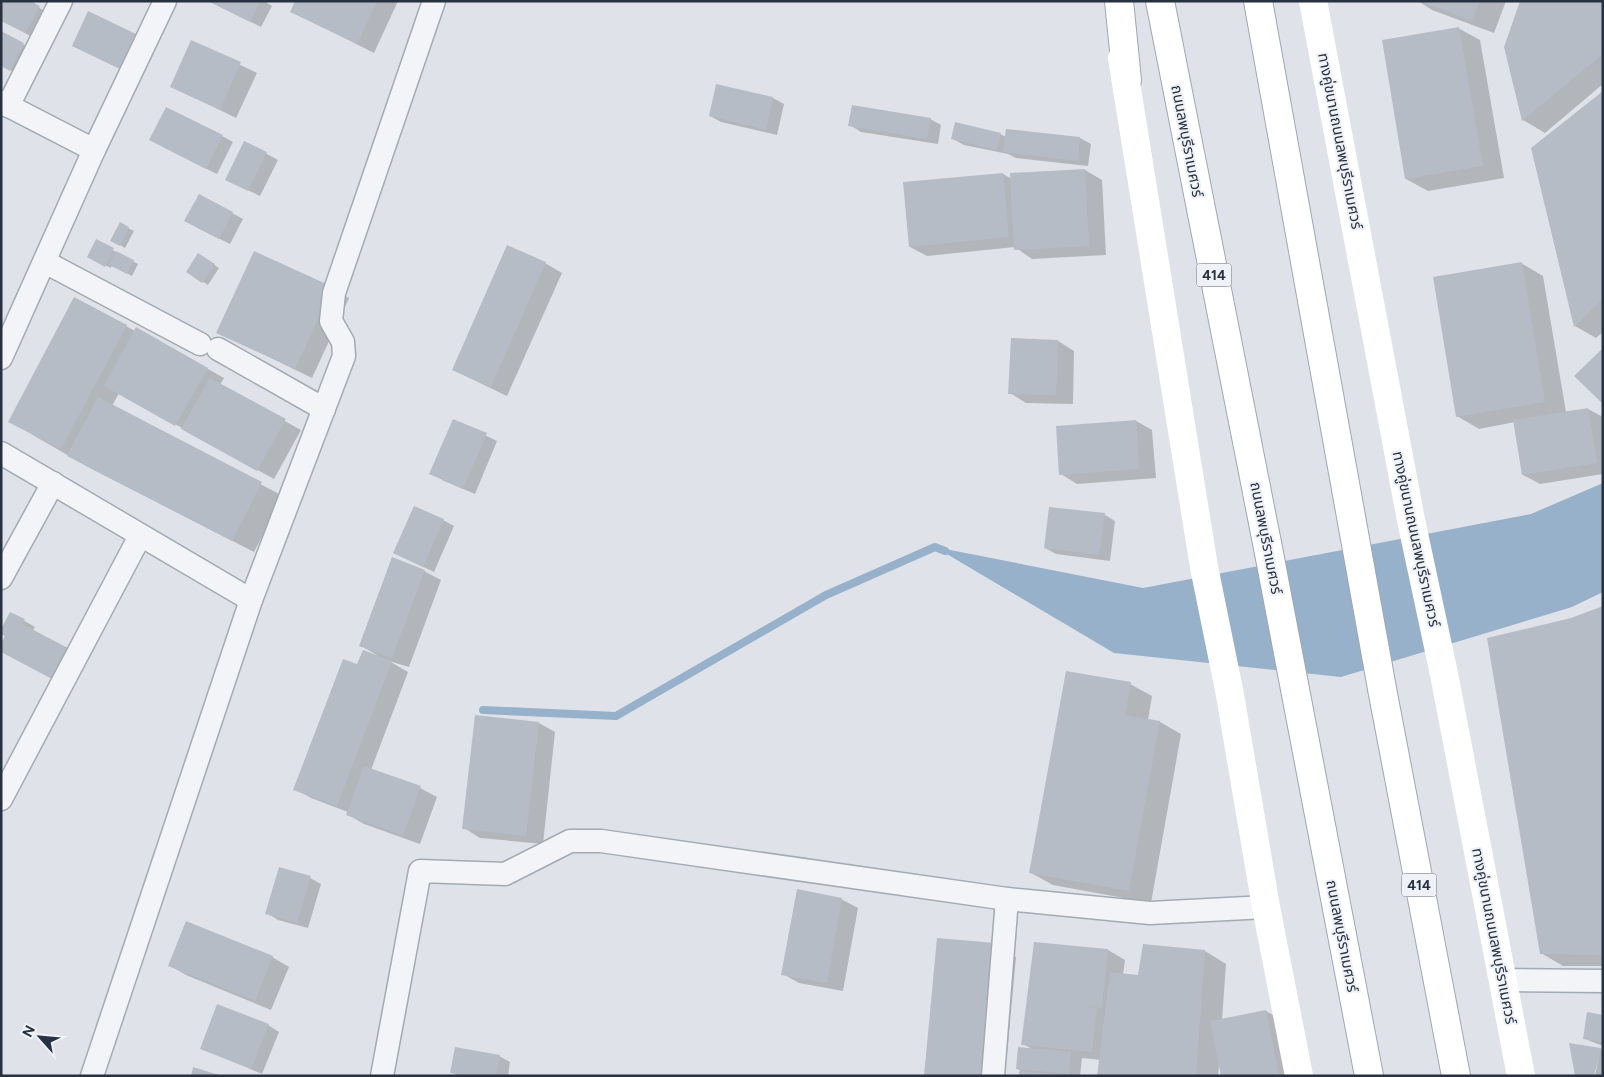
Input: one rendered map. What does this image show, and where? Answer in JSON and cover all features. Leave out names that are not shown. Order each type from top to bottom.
[{"type":"main road","points":[[1111,1],[1127,80],[1204,567],[1230,695],[1266,907],[1299,1076]]},
{"type":"main road","points":[[1119,1],[1127,80]]},
{"type":"main road","name":"ถนนลพบุรีราเมศวร์","points":[[1160,1],[1268,548],[1369,1076]]},
{"type":"main road","name":"414","points":[[1258,1],[1383,694],[1456,1076]]},
{"type":"main road","name":"ทางคู่ขนานถนนลพบุรีราเมศวร์","points":[[1313,1],[1411,520],[1444,674],[1521,1076]]},
{"type":"street","points":[[61,1],[4,104],[94,150]]},
{"type":"street","points":[[1,358],[46,262],[94,150],[165,1]]},
{"type":"street","points":[[92,1076],[251,600],[324,409],[344,349],[332,321],[334,293],[434,1]]},
{"type":"street","points":[[46,262],[324,409]]},
{"type":"street","points":[[1,453],[251,600]]},
{"type":"street","points":[[1,578],[53,483]]},
{"type":"street","points":[[1,799],[140,536]]},
{"type":"street","points":[[382,1076],[420,871],[505,874],[570,841],[600,841],[1007,899],[1150,913],[1266,907]]},
{"type":"street","points":[[993,1076],[1007,899]]},
{"type":"street","points":[[1502,980],[1603,982]]},
{"type":"water","points":[[1603,483],[1603,592],[1572,607],[1341,677],[1114,653],[935,547],[1143,588],[1531,514]]},
{"type":"building","points":[[1,1],[30,1],[40,6],[25,33],[1,21]]},
{"type":"building","points":[[208,1],[260,1],[250,22]]},
{"type":"building","points":[[295,1],[377,1],[357,44],[290,12]]},
{"type":"building","points":[[1419,1],[1480,1],[1472,21]]},
{"type":"building","points":[[1520,1],[1603,1],[1603,54],[1522,121],[1504,47]]},
{"type":"building","points":[[88,11],[136,34],[120,69],[72,46]]},
{"type":"building","points":[[1459,27],[1483,166],[1405,179],[1382,40]]},
{"type":"building","points":[[1,31],[24,43],[10,71],[1,66]]},
{"type":"building","points":[[191,40],[241,62],[220,110],[170,87]]},
{"type":"building","points":[[716,84],[773,97],[766,130],[709,116]]},
{"type":"building","points":[[1603,91],[1603,299],[1574,327],[1531,148]]},
{"type":"building","points":[[852,105],[931,118],[927,139],[848,126]]},
{"type":"building","points":[[166,107],[223,135],[206,169],[149,140]]},
{"type":"building","points":[[955,122],[1001,133],[997,150],[951,139]]},
{"type":"building","points":[[1006,129],[1080,137],[1078,161],[1003,152]]},
{"type":"building","points":[[244,141],[267,152],[248,191],[225,180]]},
{"type":"building","points":[[1085,169],[1089,246],[1014,250],[1010,173]]},
{"type":"building","points":[[1003,173],[1009,237],[909,247],[903,182]]},
{"type":"building","points":[[199,194],[233,212],[219,239],[184,221]]},
{"type":"building","points":[[120,222],[129,227],[120,246],[110,241]]},
{"type":"building","points":[[96,239],[114,248],[105,267],[87,257]]},
{"type":"building","points":[[507,245],[546,262],[491,387],[452,370]]},
{"type":"building","points":[[116,251],[134,260],[127,274],[109,265]]},
{"type":"building","points":[[254,251],[333,287],[295,369],[216,333]]},
{"type":"building","points":[[198,253],[215,264],[202,283],[186,272]]},
{"type":"building","points":[[1522,262],[1545,402],[1456,417],[1433,277]]},
{"type":"building","points":[[74,297],[127,325],[61,449],[8,422]]},
{"type":"building","points":[[136,327],[208,368],[175,426],[104,386]]},
{"type":"building","points":[[1011,338],[1058,340],[1056,395],[1008,394]]},
{"type":"building","points":[[1603,348],[1603,404],[1574,376]]},
{"type":"building","points":[[210,378],[286,419],[257,471],[181,429]]},
{"type":"building","points":[[98,397],[262,482],[232,541],[67,456]]},
{"type":"building","points":[[1588,408],[1597,463],[1522,475],[1513,420]]},
{"type":"building","points":[[453,419],[487,433],[463,489],[429,474]]},
{"type":"building","points":[[1136,420],[1139,469],[1059,475],[1056,426]]},
{"type":"building","points":[[414,506],[444,519],[423,567],[393,553]]},
{"type":"building","points":[[1049,507],[1105,513],[1099,555],[1044,548]]},
{"type":"building","points":[[392,557],[425,570],[392,658],[359,646]]},
{"type":"building","points":[[1603,606],[1603,955],[1540,954],[1487,638],[1571,618]]},
{"type":"building","points":[[10,612],[25,619],[22,624],[68,648],[52,679],[1,652],[1,643],[5,636],[1,634],[1,629]]},
{"type":"building","points":[[363,650],[392,661],[337,806],[293,790],[343,659],[357,664]]},
{"type":"building","points":[[1066,671],[1131,682],[1125,715],[1160,721],[1129,891],[1029,873]]},
{"type":"building","points":[[475,715],[539,722],[526,836],[462,829]]},
{"type":"building","points":[[364,766],[421,786],[403,836],[346,815]]},
{"type":"building","points":[[279,867],[311,876],[297,923],[265,914]]},
{"type":"building","points":[[797,889],[842,898],[827,983],[781,975]]},
{"type":"building","points":[[186,921],[273,956],[255,1001],[168,966]]},
{"type":"building","points":[[937,938],[995,943],[982,1076],[924,1076]]},
{"type":"building","points":[[1034,942],[1108,949],[1102,1008],[1070,1004],[1097,1008],[1092,1052],[1021,1045]]},
{"type":"building","points":[[1143,944],[1205,950],[1196,1076],[1097,1076],[1110,972],[1138,975]]},
{"type":"building","points":[[217,1004],[269,1024],[251,1069],[200,1049]]},
{"type":"building","points":[[1266,1010],[1279,1076],[1221,1076],[1210,1021]]},
{"type":"building","points":[[1587,1012],[1603,1015],[1603,1042],[1583,1039]]},
{"type":"building","points":[[1569,1043],[1601,1048],[1594,1076],[1575,1076]]},
{"type":"building","points":[[455,1047],[500,1055],[496,1076],[468,1076],[450,1073]]},
{"type":"building","points":[[1018,1047],[1071,1052],[1069,1074],[1016,1069]]},
{"type":"building","points":[[193,1067],[219,1075],[219,1076],[191,1076]]},
{"type":"building","points":[[1019,1071],[1056,1074],[1056,1076],[1019,1076]]},
{"type":"waterway","points":[[483,710],[616,716],[826,595],[935,547],[945,551]]}]
